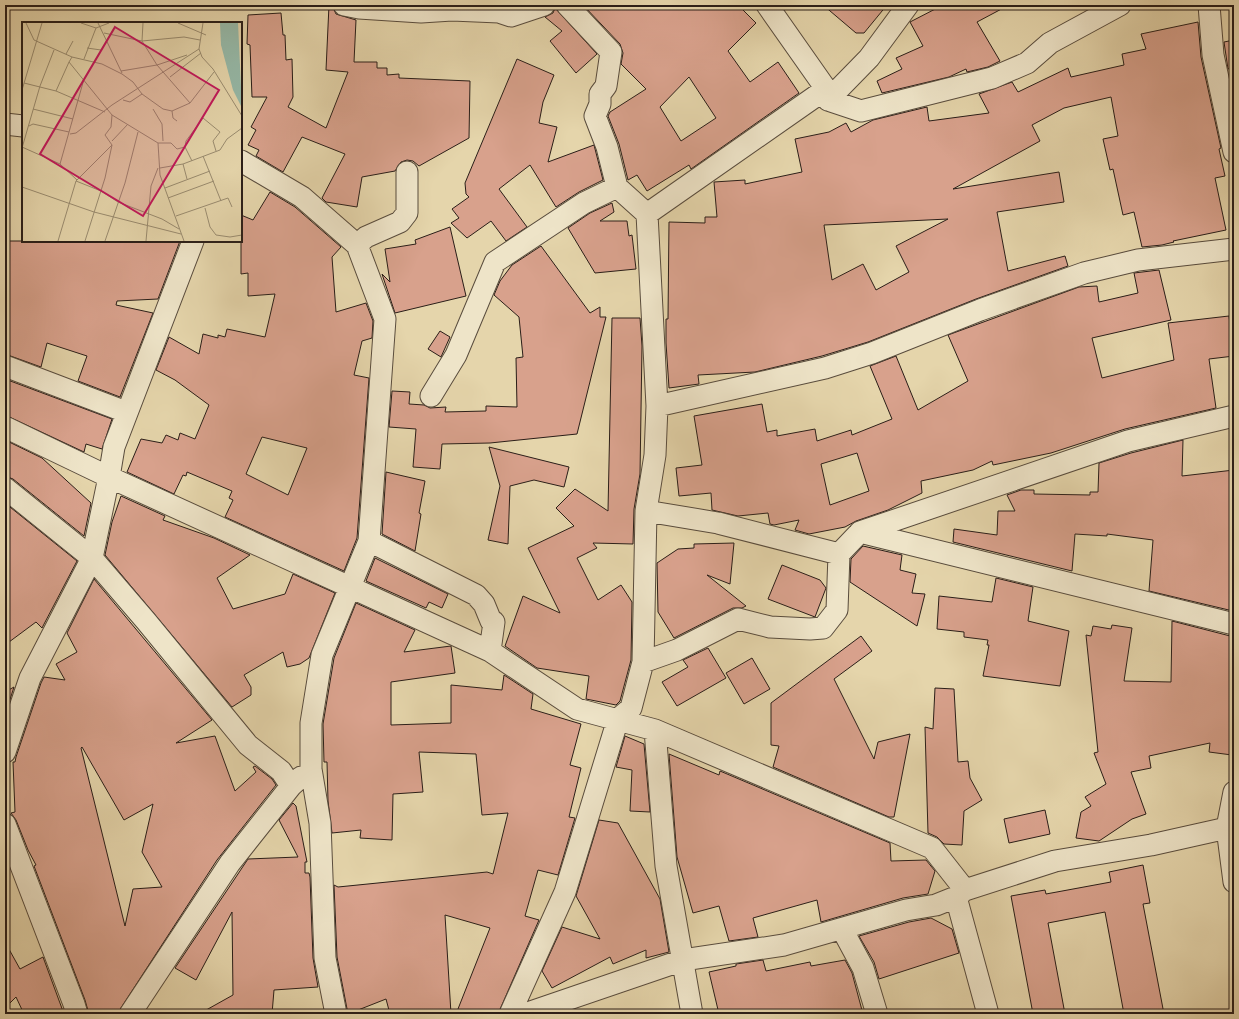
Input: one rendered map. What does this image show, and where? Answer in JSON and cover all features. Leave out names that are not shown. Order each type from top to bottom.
[{"type":"street","points":[[344,5],[359,8],[421,12],[452,10],[499,12],[511,16],[544,5]]},
{"type":"street","points":[[510,1014],[565,892],[618,719],[631,708],[644,662],[646,511],[655,455],[657,406],[647,214],[617,187],[607,147],[595,116],[600,104],[600,94],[606,86],[611,52],[567,5]]},
{"type":"street","points":[[767,5],[827,94],[862,111],[992,78],[1027,63],[1050,43],[1120,5]]},
{"type":"street","points":[[647,214],[827,94],[869,58],[908,5]]},
{"type":"street","points":[[1209,5],[1213,55],[1234,152]]},
{"type":"street","points":[[5,124],[22,126]]},
{"type":"street","points":[[242,162],[302,197],[357,245],[385,319],[369,541],[322,656],[311,723],[310,769],[320,823],[325,958],[336,1014]]},
{"type":"street","points":[[357,245],[366,237],[400,222],[407,213],[407,172]]},
{"type":"street","points":[[431,396],[456,355],[495,262],[584,203],[617,187]]},
{"type":"street","points":[[5,752],[30,678],[92,558],[110,477],[114,447],[126,412],[193,242]]},
{"type":"street","points":[[657,406],[825,368],[872,353],[980,310],[1084,273],[1138,260],[1234,249]]},
{"type":"street","points":[[5,366],[126,412]]},
{"type":"street","points":[[644,662],[677,650],[738,619],[770,627],[810,629],[823,628],[837,610],[839,554],[860,532],[1128,440],[1234,416]]},
{"type":"street","points":[[5,427],[349,588],[490,651],[577,709],[655,730],[932,848],[961,893],[988,1014]]},
{"type":"street","points":[[5,488],[92,558],[146,620],[248,745],[281,772],[291,786]]},
{"type":"street","points":[[646,511],[718,523],[839,554]]},
{"type":"street","points":[[860,532],[1234,624]]},
{"type":"street","points":[[369,541],[476,595],[484,604],[491,620],[494,622],[490,651]]},
{"type":"street","points":[[655,730],[666,866],[692,1014]]},
{"type":"street","points":[[130,1014],[230,863],[291,786],[310,769]]},
{"type":"street","points":[[1234,792],[1226,828],[1234,882]]},
{"type":"street","points":[[5,824],[77,1014]]},
{"type":"street","points":[[525,1014],[683,960],[784,945],[842,930],[906,910],[936,905],[961,893],[1055,861],[1151,845],[1226,828]]},
{"type":"street","points":[[842,930],[863,968],[877,1014]]},
{"type":"building","points":[[329,5],[332,5],[336,14],[356,20],[354,62],[377,62],[377,68],[387,68],[387,75],[399,74],[399,78],[470,81],[469,138],[419,166],[413,161],[407,160],[401,162],[395,171],[362,177],[357,207],[326,202],[322,198],[345,154],[302,137],[283,172],[256,156],[259,150],[248,145],[256,130],[251,127],[267,97],[252,97],[250,45],[247,44],[248,15],[281,13],[283,35],[285,35],[286,60],[292,59],[293,97],[288,107],[326,128],[348,72],[326,70]]},
{"type":"building","points":[[583,5],[738,5],[756,23],[728,51],[750,82],[778,62],[799,93],[691,169],[689,165],[647,191],[637,175],[628,180],[619,144],[608,116],[610,112],[646,89],[621,64],[623,53],[620,44]],"holes":[[[689,77],[716,118],[681,141],[660,107]]]},
{"type":"building","points":[[823,5],[887,5],[864,33],[856,33]]},
{"type":"building","points":[[943,5],[1009,5],[977,22],[1000,61],[988,67],[967,72],[966,69],[949,77],[882,93],[877,81],[902,69],[896,58],[923,46],[910,22]]},
{"type":"building","points":[[555,8],[597,54],[576,73],[550,41],[562,31],[545,17],[553,13]]},
{"type":"building","points":[[1198,22],[1201,57],[1221,148],[1219,149],[1225,176],[1215,178],[1226,230],[1173,241],[1174,242],[1162,245],[1142,247],[1134,212],[1123,215],[1113,169],[1110,170],[1103,139],[1118,136],[1111,97],[1064,108],[1032,125],[1040,141],[953,189],[1059,172],[1064,202],[997,212],[1008,271],[1065,256],[1068,266],[976,299],[868,342],[822,356],[755,372],[698,375],[699,384],[669,388],[666,319],[668,319],[669,222],[705,223],[705,217],[717,217],[714,182],[745,180],[745,184],[802,172],[795,139],[829,132],[846,123],[851,132],[873,120],[927,107],[929,121],[989,113],[979,94],[1012,82],[1018,92],[1068,68],[1071,77],[1124,65],[1122,54],[1146,49],[1141,34]],"holes":[[[948,219],[896,246],[909,272],[876,290],[863,264],[832,280],[824,225]]]},
{"type":"building","points":[[1234,40],[1234,67],[1228,69],[1224,42]]},
{"type":"building","points":[[517,59],[554,75],[543,102],[539,123],[557,127],[548,162],[594,145],[603,180],[579,192],[556,207],[530,165],[499,189],[527,227],[506,241],[491,221],[467,238],[451,223],[459,218],[452,209],[469,197],[466,194],[465,183]]},
{"type":"building","points":[[270,192],[295,207],[341,247],[332,257],[336,312],[366,303],[373,321],[372,338],[362,341],[354,375],[369,378],[357,538],[344,571],[225,517],[233,500],[229,498],[232,491],[187,472],[186,476],[183,475],[174,494],[127,472],[141,439],[162,443],[166,435],[178,440],[180,433],[195,439],[209,405],[175,380],[156,370],[169,337],[199,354],[203,334],[218,338],[218,335],[225,337],[227,329],[265,337],[275,294],[248,296],[248,273],[241,274],[242,215],[253,220]],"holes":[[[262,437],[307,448],[288,495],[246,474]]]},
{"type":"building","points":[[612,203],[614,212],[600,221],[627,221],[629,236],[632,235],[636,269],[595,273],[568,228],[590,213]]},
{"type":"building","points":[[450,227],[466,296],[395,313],[382,274],[390,282],[385,249],[416,244],[415,240]]},
{"type":"building","points":[[5,241],[180,242],[158,299],[117,301],[116,305],[153,313],[120,397],[78,381],[87,356],[47,343],[41,367],[5,354]]},
{"type":"building","points":[[541,246],[590,313],[600,307],[600,317],[606,317],[577,434],[490,443],[442,444],[440,469],[413,467],[416,429],[389,427],[392,391],[410,392],[409,404],[424,405],[430,408],[446,407],[445,412],[486,411],[486,406],[517,407],[516,358],[523,357],[519,317],[494,295],[500,281],[512,265]]},
{"type":"building","points":[[1159,270],[1171,320],[1092,338],[1102,378],[1174,360],[1168,323],[1229,316],[1234,356],[1209,359],[1216,408],[1125,429],[1051,453],[993,465],[992,461],[973,470],[921,481],[922,493],[888,510],[856,521],[845,527],[809,534],[795,530],[799,520],[774,525],[770,524],[768,513],[738,516],[712,510],[711,493],[679,496],[676,468],[702,465],[694,416],[762,404],[767,432],[777,430],[777,436],[815,429],[817,441],[851,430],[852,435],[892,419],[870,366],[896,356],[918,410],[968,381],[948,335],[1079,287],[1097,286],[1099,302],[1138,293],[1134,273]],"holes":[[[857,453],[869,491],[830,505],[821,464]]]},
{"type":"building","points":[[612,318],[640,318],[642,346],[640,474],[634,509],[633,544],[593,543],[597,548],[577,558],[598,600],[621,585],[632,602],[631,660],[620,701],[616,705],[586,699],[589,676],[537,668],[505,646],[523,596],[560,613],[528,548],[574,526],[556,508],[575,489],[608,511]]},
{"type":"building","points":[[440,331],[450,337],[441,357],[428,349]]},
{"type":"building","points":[[5,379],[112,419],[102,449],[86,444],[84,452],[5,415]]},
{"type":"building","points":[[5,440],[42,458],[91,503],[84,536],[13,479],[5,476]]},
{"type":"building","points":[[1183,440],[1182,476],[1234,470],[1233,611],[1149,591],[1153,540],[1107,534],[1107,536],[1075,534],[1072,571],[953,542],[954,529],[997,535],[998,511],[1015,511],[1007,495],[1021,490],[1034,490],[1034,494],[1090,495],[1090,492],[1098,492],[1099,463]]},
{"type":"building","points":[[489,447],[569,467],[564,487],[534,480],[510,486],[508,544],[488,540],[500,486]]},
{"type":"building","points":[[386,472],[425,481],[419,513],[421,514],[415,551],[382,534]]},
{"type":"building","points":[[121,496],[165,516],[163,520],[214,538],[250,555],[217,578],[233,609],[285,594],[293,574],[335,593],[309,658],[300,664],[287,667],[283,652],[244,675],[251,687],[251,695],[232,707],[105,555],[112,522]]},
{"type":"building","points":[[5,503],[77,561],[42,628],[36,622],[5,645]]},
{"type":"building","points":[[734,543],[730,584],[707,575],[746,606],[742,608],[733,608],[674,638],[658,612],[657,563],[678,549],[694,548],[694,544]]},
{"type":"building","points":[[863,546],[902,555],[900,570],[916,574],[912,593],[925,594],[917,626],[850,582],[851,559]]},
{"type":"building","points":[[375,558],[448,594],[442,608],[429,602],[426,608],[366,581]]},
{"type":"building","points":[[782,565],[820,580],[826,588],[815,617],[768,599]]},
{"type":"building","points":[[996,578],[1033,587],[1028,621],[1069,631],[1060,686],[983,676],[989,645],[987,645],[988,640],[964,637],[964,632],[937,629],[939,596],[992,602]]},
{"type":"building","points":[[94,579],[212,720],[176,743],[215,736],[235,791],[256,772],[253,767],[255,766],[272,779],[276,785],[217,860],[117,1014],[89,1014],[34,866],[36,865],[28,850],[16,820],[11,813],[15,812],[13,762],[15,762],[41,683],[44,677],[65,680],[56,664],[77,652],[67,633]],"holes":[[[82,747],[124,820],[153,804],[142,852],[162,887],[133,889],[125,926],[81,748]]]},
{"type":"building","points":[[356,603],[415,630],[404,652],[451,646],[455,673],[391,682],[391,725],[451,723],[451,685],[502,690],[504,675],[533,694],[531,709],[581,724],[570,765],[581,768],[569,817],[575,818],[558,875],[538,870],[525,916],[539,920],[498,1014],[456,1014],[490,928],[445,915],[451,1014],[390,1014],[386,999],[348,1014],[337,957],[334,885],[338,887],[487,872],[493,874],[508,813],[482,815],[476,754],[419,752],[423,792],[393,794],[392,840],[360,838],[361,830],[332,833],[328,801],[327,762],[324,762],[323,724],[334,658]]},
{"type":"building","points":[[1172,621],[1234,637],[1234,738],[1232,755],[1209,752],[1210,743],[1149,756],[1151,768],[1131,772],[1146,814],[1132,819],[1099,841],[1076,838],[1081,812],[1091,806],[1085,797],[1106,784],[1094,753],[1098,752],[1086,635],[1091,636],[1093,626],[1111,629],[1112,625],[1132,628],[1124,681],[1171,682]]},
{"type":"building","points":[[861,636],[872,651],[834,679],[874,759],[878,742],[910,734],[894,817],[889,817],[773,767],[779,746],[771,745],[771,703]]},
{"type":"building","points":[[708,648],[726,678],[677,706],[662,682],[688,667],[683,660]]},
{"type":"building","points":[[752,658],[770,689],[744,704],[726,673]]},
{"type":"building","points":[[14,687],[5,715],[5,692]]},
{"type":"building","points":[[935,688],[954,689],[958,762],[968,761],[970,778],[982,800],[964,811],[962,845],[944,844],[937,837],[928,833],[925,727],[933,729]]},
{"type":"building","points":[[625,736],[644,744],[650,812],[630,811],[632,770],[616,767]]},
{"type":"building","points":[[669,754],[719,775],[720,771],[890,843],[891,861],[926,860],[935,871],[928,894],[903,898],[821,922],[817,900],[753,918],[758,937],[729,941],[719,906],[693,913],[677,857]]},
{"type":"building","points":[[293,803],[296,806],[307,862],[305,862],[305,873],[309,873],[310,877],[313,958],[318,987],[274,990],[272,1014],[199,1014],[233,995],[232,912],[196,980],[175,968],[248,859],[298,857],[279,820]]},
{"type":"building","points":[[1045,810],[1050,834],[1009,843],[1004,819]]},
{"type":"building","points":[[599,820],[618,823],[660,899],[669,952],[646,958],[646,950],[613,964],[610,957],[552,988],[542,971],[562,927],[600,939],[576,896]]},
{"type":"building","points":[[1143,865],[1150,903],[1143,904],[1164,1014],[1124,1014],[1105,912],[1048,923],[1065,1014],[1033,1014],[1011,896],[1045,890],[1046,894],[1111,882],[1109,872]]},
{"type":"building","points":[[931,918],[952,929],[959,953],[879,979],[874,962],[859,936],[909,922]]},
{"type":"building","points":[[5,942],[20,969],[43,957],[64,1014],[24,1014],[16,997],[5,1008]]},
{"type":"building","points":[[763,960],[766,971],[810,962],[811,966],[845,960],[852,973],[863,1014],[719,1014],[709,972],[736,966],[736,964]]}]
